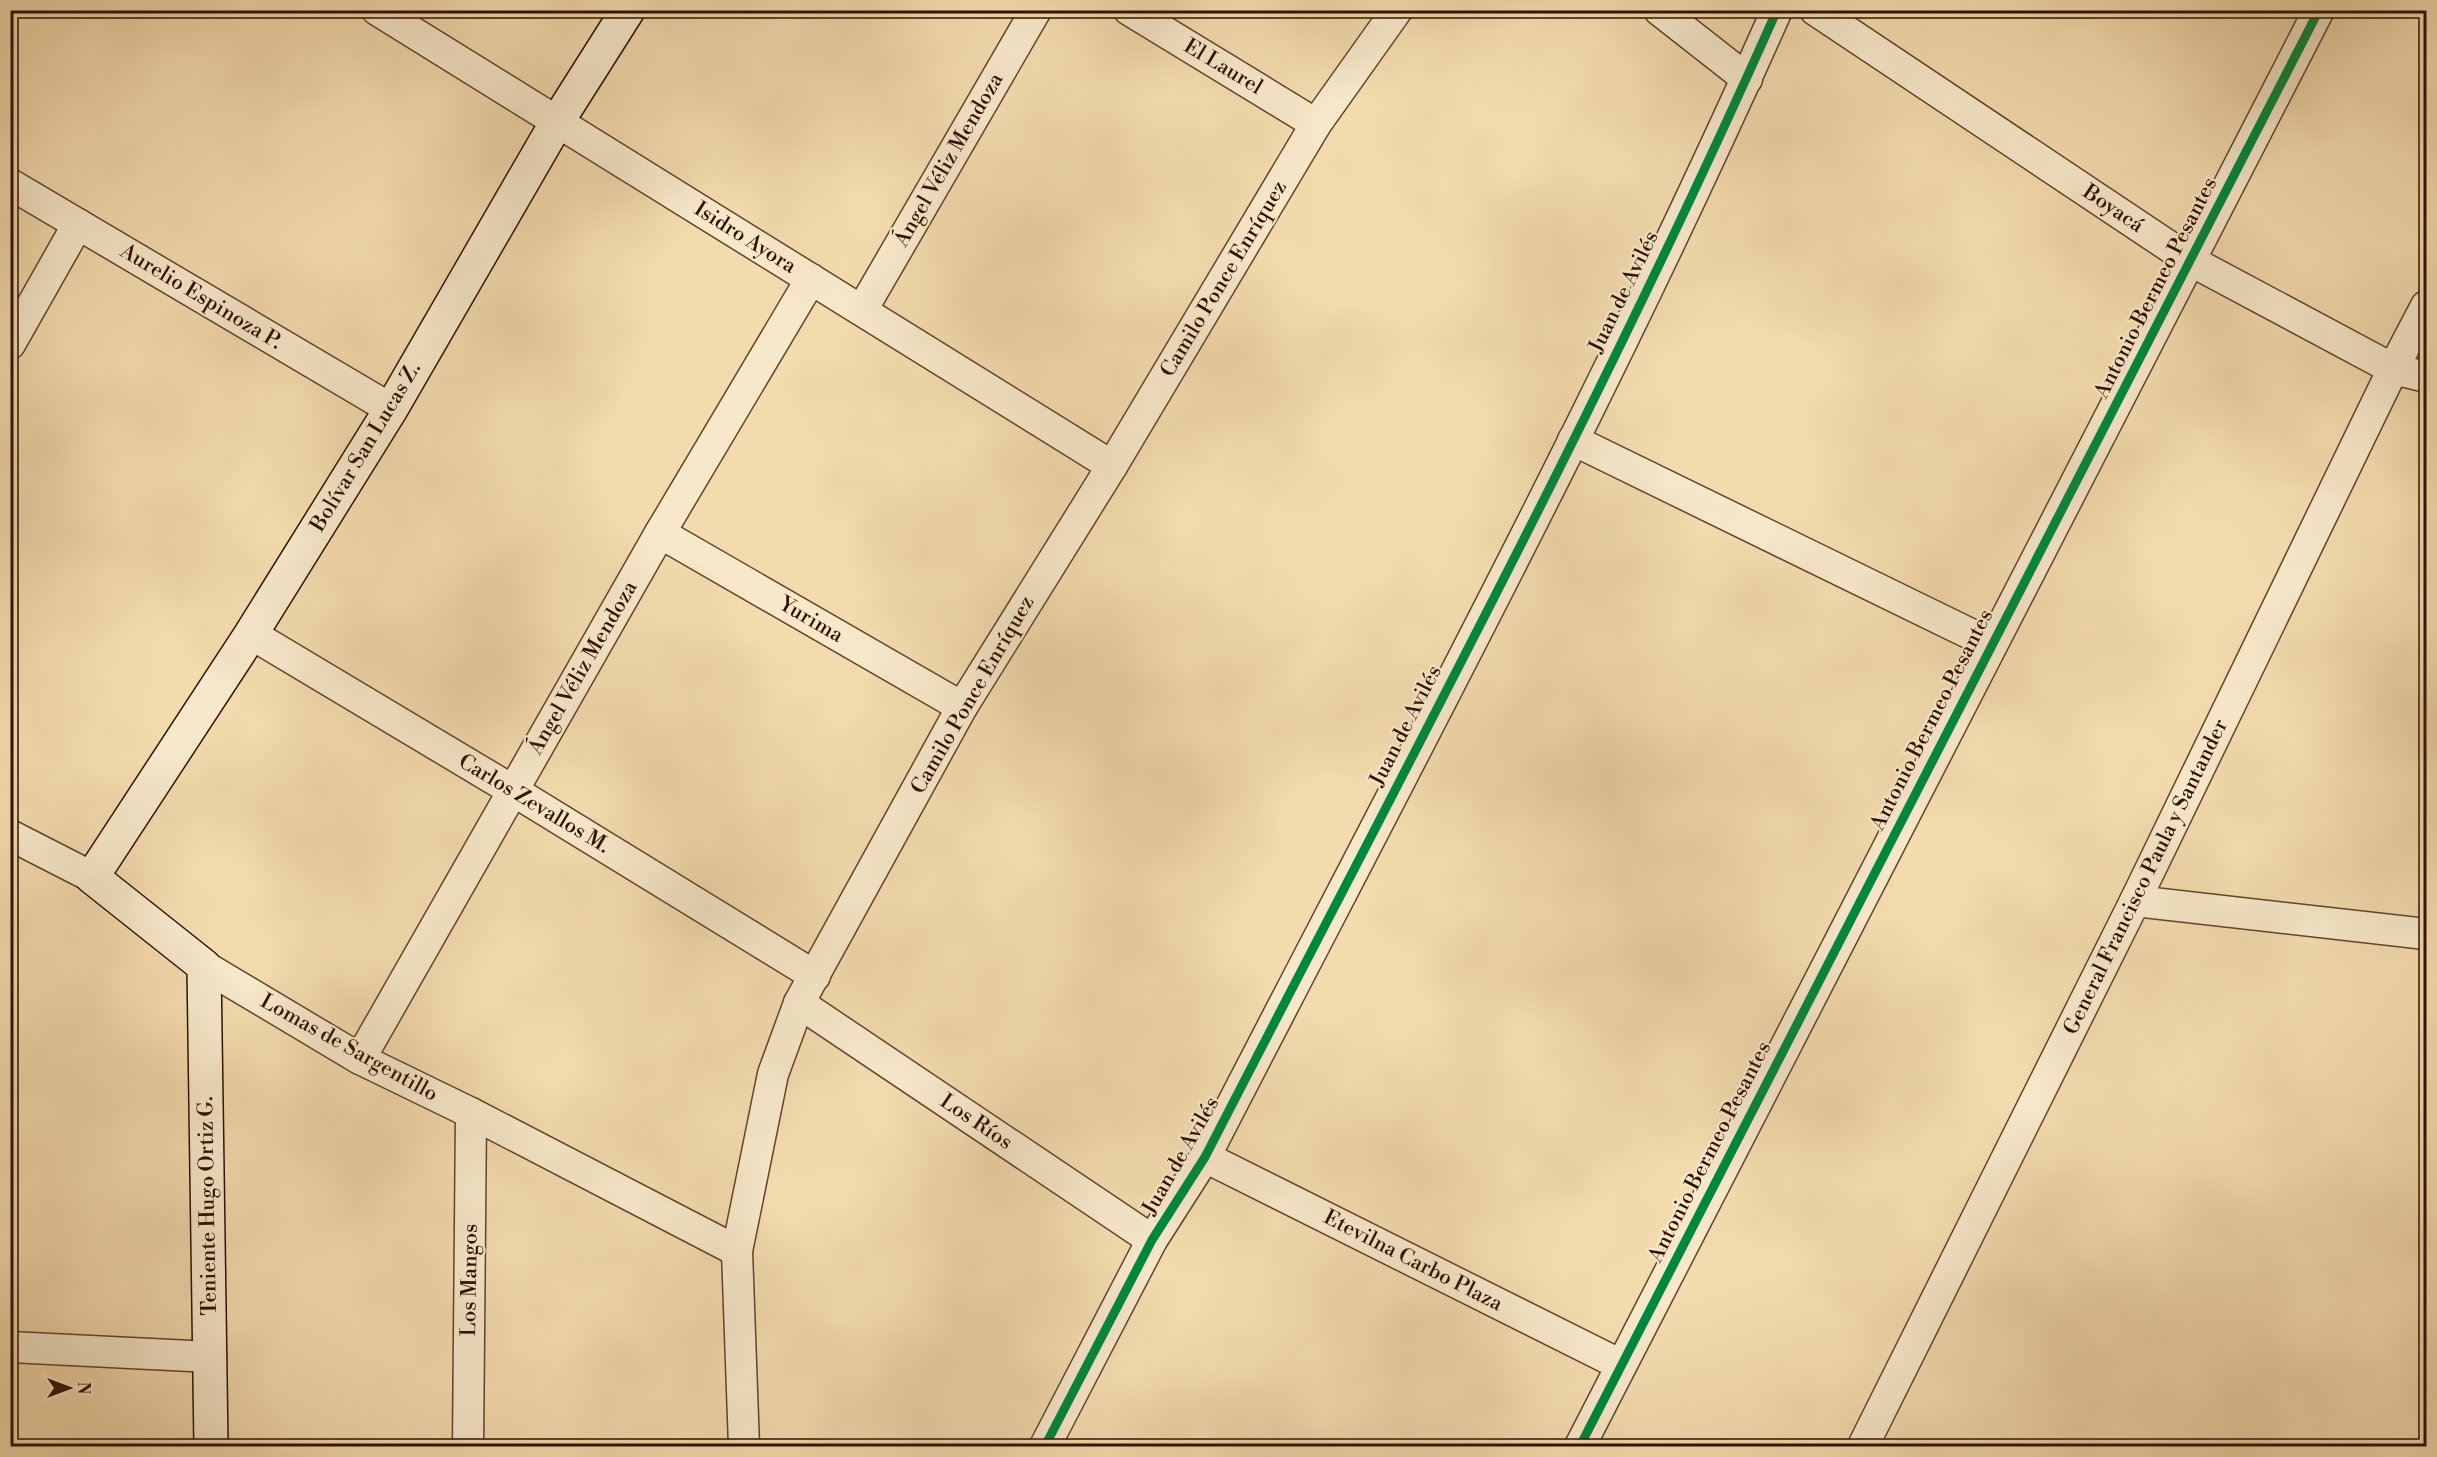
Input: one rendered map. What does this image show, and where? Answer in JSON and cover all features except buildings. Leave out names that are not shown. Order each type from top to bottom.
[{"type":"street","name":"Isidro Ayora","points":[[377,10],[1112,466]]},
{"type":"street","name":"Bolívar San Lucas Z.","points":[[92,877],[251,634],[391,410],[557,122],[628,10]]},
{"type":"street","name":"Ángel Véliz Mendoza","points":[[862,310],[1036,10]]},
{"type":"street","name":"El Laurel","points":[[1129,10],[1317,124]]},
{"type":"street","name":"Camilo Ponce Enríquez","points":[[744,1446],[737,1251],[773,1074],[799,1003],[962,707],[1112,466],[1317,124],[1397,10]]},
{"type":"street","points":[[1659,10],[1747,79]]},
{"type":"street","name":"Juan de Avilés","points":[[1045,1446],[1152,1240],[1205,1157],[1573,440],[1778,10]]},
{"type":"street","name":"Boyacá","points":[[1815,10],[2191,261],[2393,369],[2427,377]]},
{"type":"street","name":"Antonio Bermeo Pesantes","points":[[1580,1446],[2319,10]]},
{"type":"street","name":"Aurelio Espinoza P.","points":[[10,184],[391,410]]},
{"type":"street","points":[[10,344],[78,224]]},
{"type":"street","name":"Ángel Véliz Mendoza","points":[[360,1059],[660,533],[811,279]]},
{"type":"street","name":"General Francisco Paula y Santander","points":[[1863,1446],[2135,901],[2393,369],[2427,306]]},
{"type":"street","points":[[1573,440],[1991,644]]},
{"type":"street","name":"Yurima","points":[[660,533],[962,707]]},
{"type":"street","name":"Carlos Zevallos M.","points":[[251,634],[512,790],[815,976]]},
{"type":"street","name":"Lomas de Sargentillo","points":[[10,835],[92,877],[204,966],[360,1059],[471,1113],[737,1251]]},
{"type":"street","points":[[2135,901],[2427,934]]},
{"type":"street","name":"Teniente Hugo Ortiz G.","points":[[204,966],[211,1446]]},
{"type":"street","name":"Los Ríos","points":[[799,1003],[1152,1240]]},
{"type":"street","name":"Los Mangos","points":[[468,1446],[471,1113]]},
{"type":"street","name":"Etevilna Carbo Plaza","points":[[1205,1157],[1621,1365]]},
{"type":"street","points":[[10,1347],[211,1357]]},
{"type":"cycle path","points":[[1045,1446],[1152,1240],[1205,1157],[1499,588],[1642,300],[1777,10]]},
{"type":"cycle path","points":[[1580,1446],[2319,10]]}]
